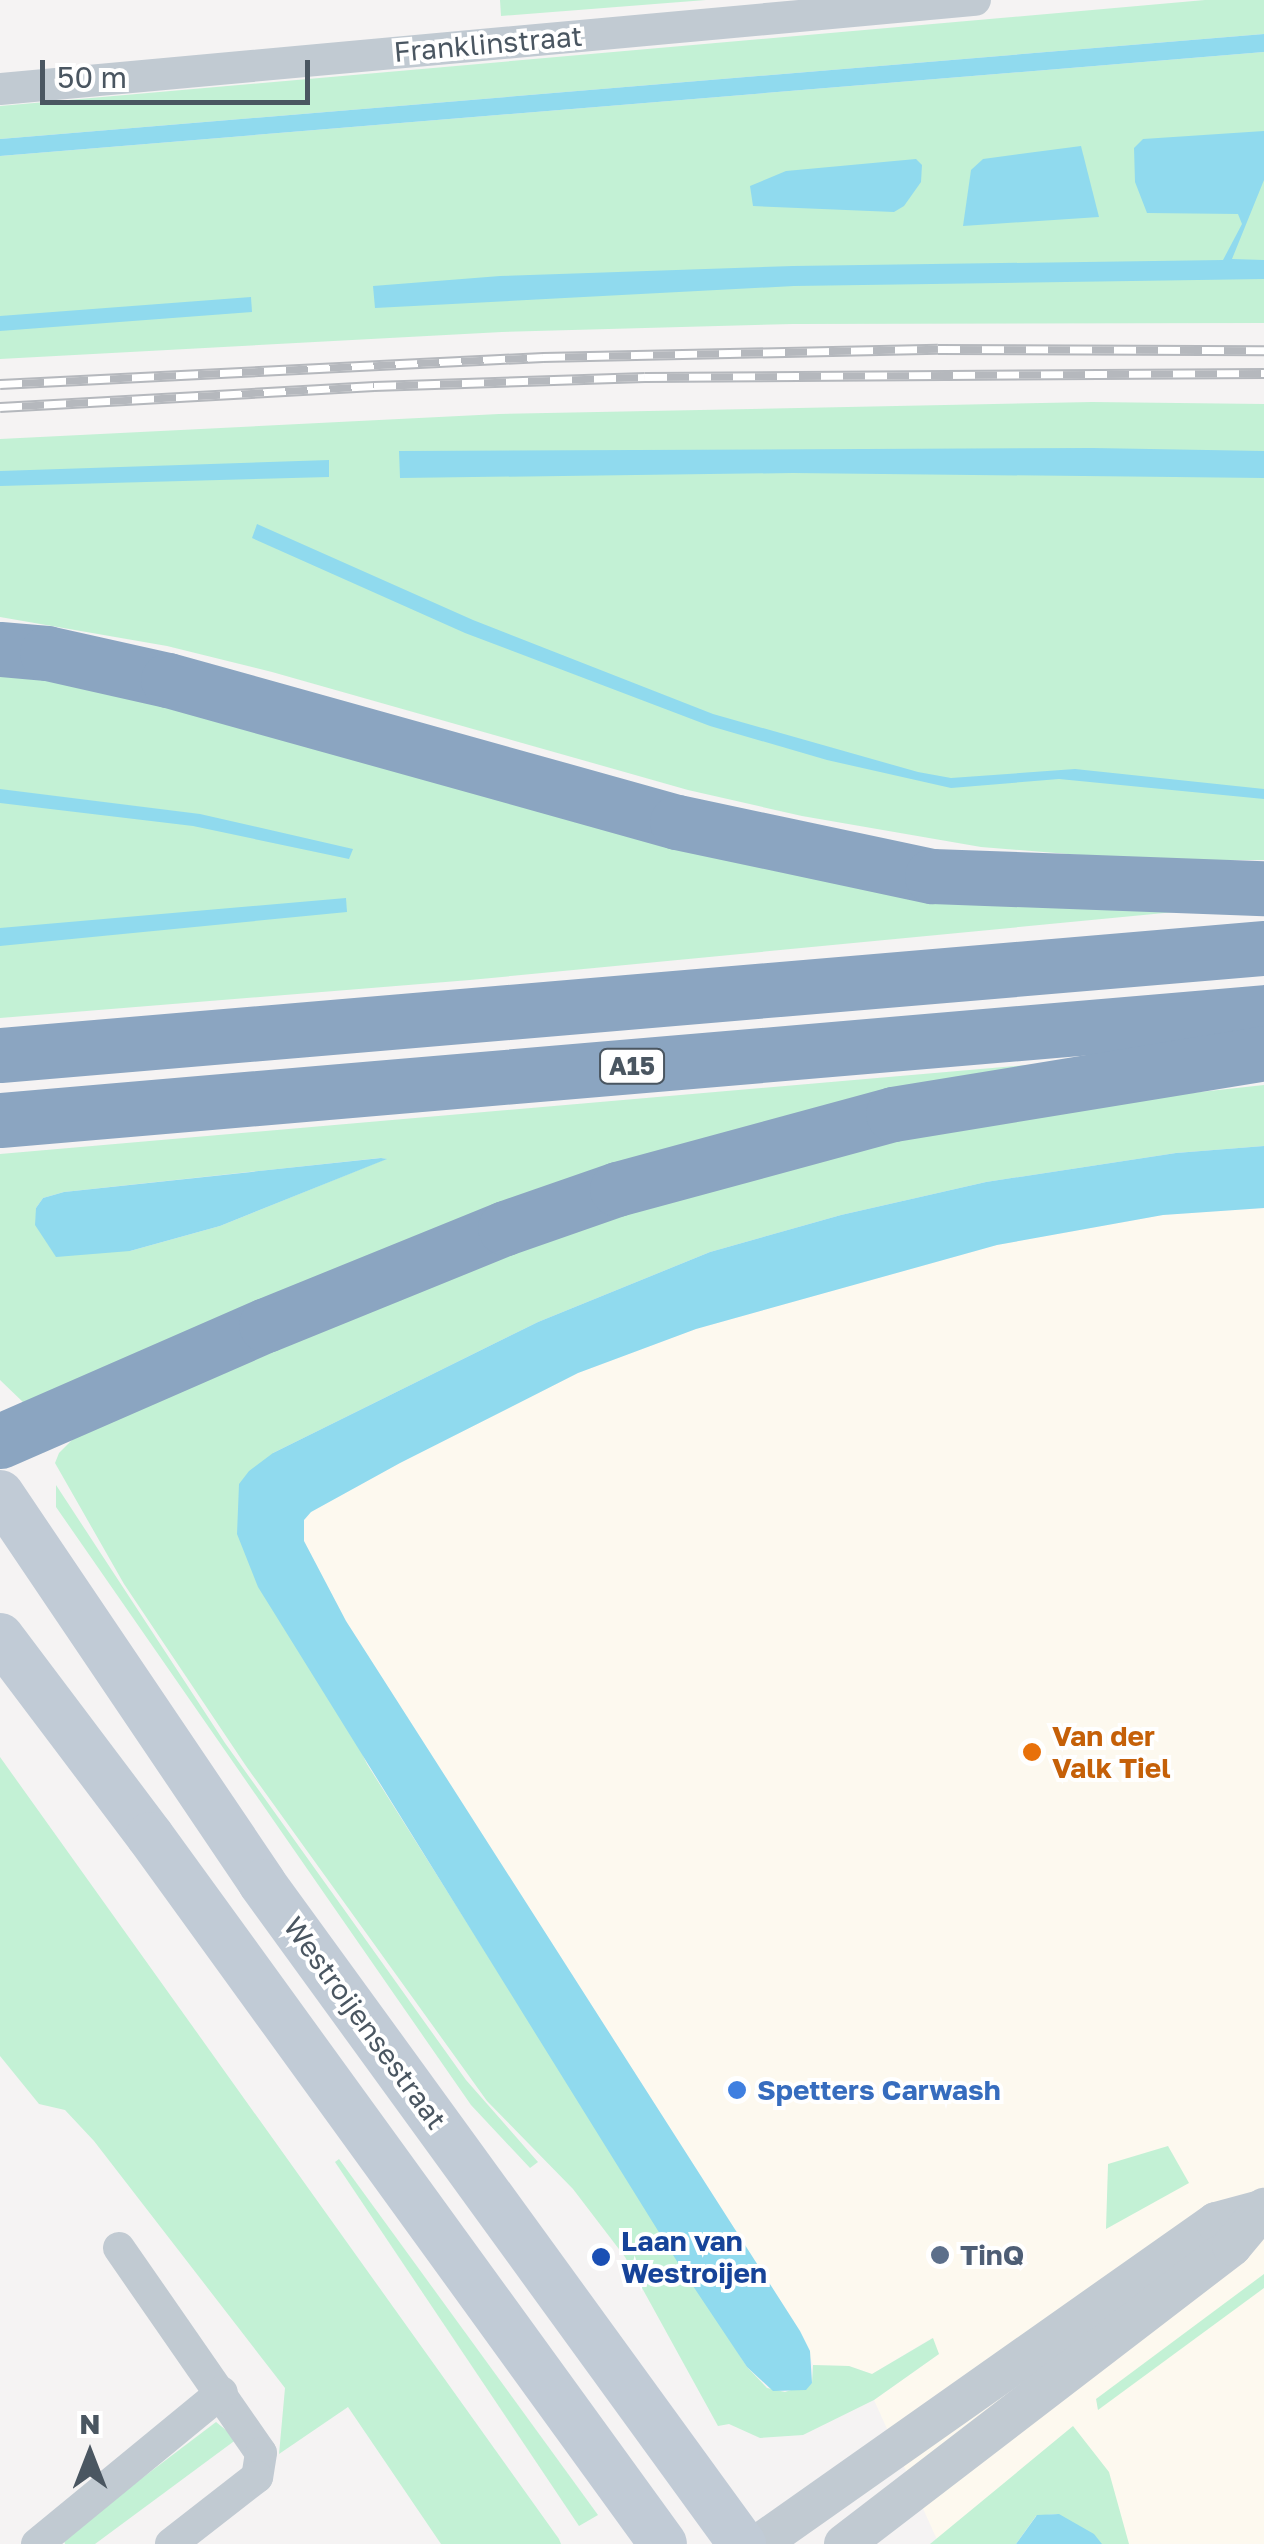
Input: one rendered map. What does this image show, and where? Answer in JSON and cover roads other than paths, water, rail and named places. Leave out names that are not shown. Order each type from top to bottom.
[{"type":"highway","points":[[0,650],[47,654],[168,680],[676,822],[932,876],[1264,888]]},
{"type":"highway","name":"A15","points":[[0,1055],[1264,948]]},
{"type":"highway","name":"A15","points":[[0,1120],[1264,1012]]},
{"type":"highway","points":[[0,1441],[266,1325],[505,1228],[617,1189],[894,1114],[1264,1053]]},
{"type":"main road","name":"Westroijensestraat","points":[[5,1502],[262,1883],[742,2544]]},
{"type":"main road","points":[[0,1637],[150,1836],[663,2544]]},
{"type":"street","name":"Franklinstraat","points":[[0,89],[975,0]]},
{"type":"street","points":[[759,2544],[1216,2222],[1262,2209]]},
{"type":"street","points":[[844,2544],[1232,2246],[1262,2209]]},
{"type":"street","points":[[119,2248],[261,2453],[258,2477],[171,2544]]},
{"type":"street","points":[[37,2544],[222,2392]]},
{"type":"water","points":[[1264,34],[1264,52],[0,156],[0,139]]},
{"type":"water","points":[[1264,131],[1264,180],[1232,259],[1264,260],[1264,279],[794,286],[375,308],[373,286],[500,276],[793,266],[1223,260],[1242,224],[1238,214],[1147,213],[1135,182],[1134,148],[1143,139]]},
{"type":"water","points":[[1081,146],[1099,217],[963,226],[971,170],[983,159]]},
{"type":"water","points":[[916,159],[922,165],[921,182],[904,206],[894,212],[753,206],[750,186],[786,171]]},
{"type":"water","points":[[251,297],[252,312],[0,331],[0,316]]},
{"type":"water","points":[[399,451],[1264,451],[1264,478],[793,473],[400,478]]},
{"type":"water","points":[[329,460],[329,477],[0,486],[0,471]]},
{"type":"water","points":[[257,524],[473,620],[713,714],[918,772],[951,778],[1075,769],[1264,789],[1264,799],[1059,779],[951,788],[827,760],[710,726],[465,633],[252,538]]},
{"type":"water","points":[[0,789],[200,814],[353,849],[349,859],[193,826],[0,803]]},
{"type":"water","points":[[346,898],[347,912],[0,946],[0,928]]},
{"type":"water","points":[[1264,1146],[1264,1208],[1163,1215],[997,1245],[696,1329],[578,1373],[400,1463],[311,1512],[304,1520],[304,1541],[346,1621],[800,2331],[810,2351],[812,2383],[806,2390],[773,2391],[747,2367],[683,2271],[258,1587],[237,1534],[239,1484],[273,1453],[538,1322],[710,1252],[841,1215],[986,1182],[1176,1153]]},
{"type":"water","points":[[387,1159],[220,1226],[130,1251],[56,1257],[35,1225],[36,1208],[43,1198],[64,1192]]},
{"type":"water","points":[[1059,2514],[1094,2534],[1102,2544],[1016,2544],[1037,2515]]},
{"type":"railway","points":[[0,384],[543,357],[938,349],[1264,350]]},
{"type":"railway","points":[[0,407],[374,386],[645,377],[1264,373]]},
{"type":"place","name":"Van der Valk Tiel","points":[[1032,1752]]},
{"type":"place","name":"Spetters Carwash","points":[[737,2090]]},
{"type":"place","name":"TinQ","points":[[940,2255]]},
{"type":"place","name":"Laan van Westroijen","points":[[601,2257]]}]
